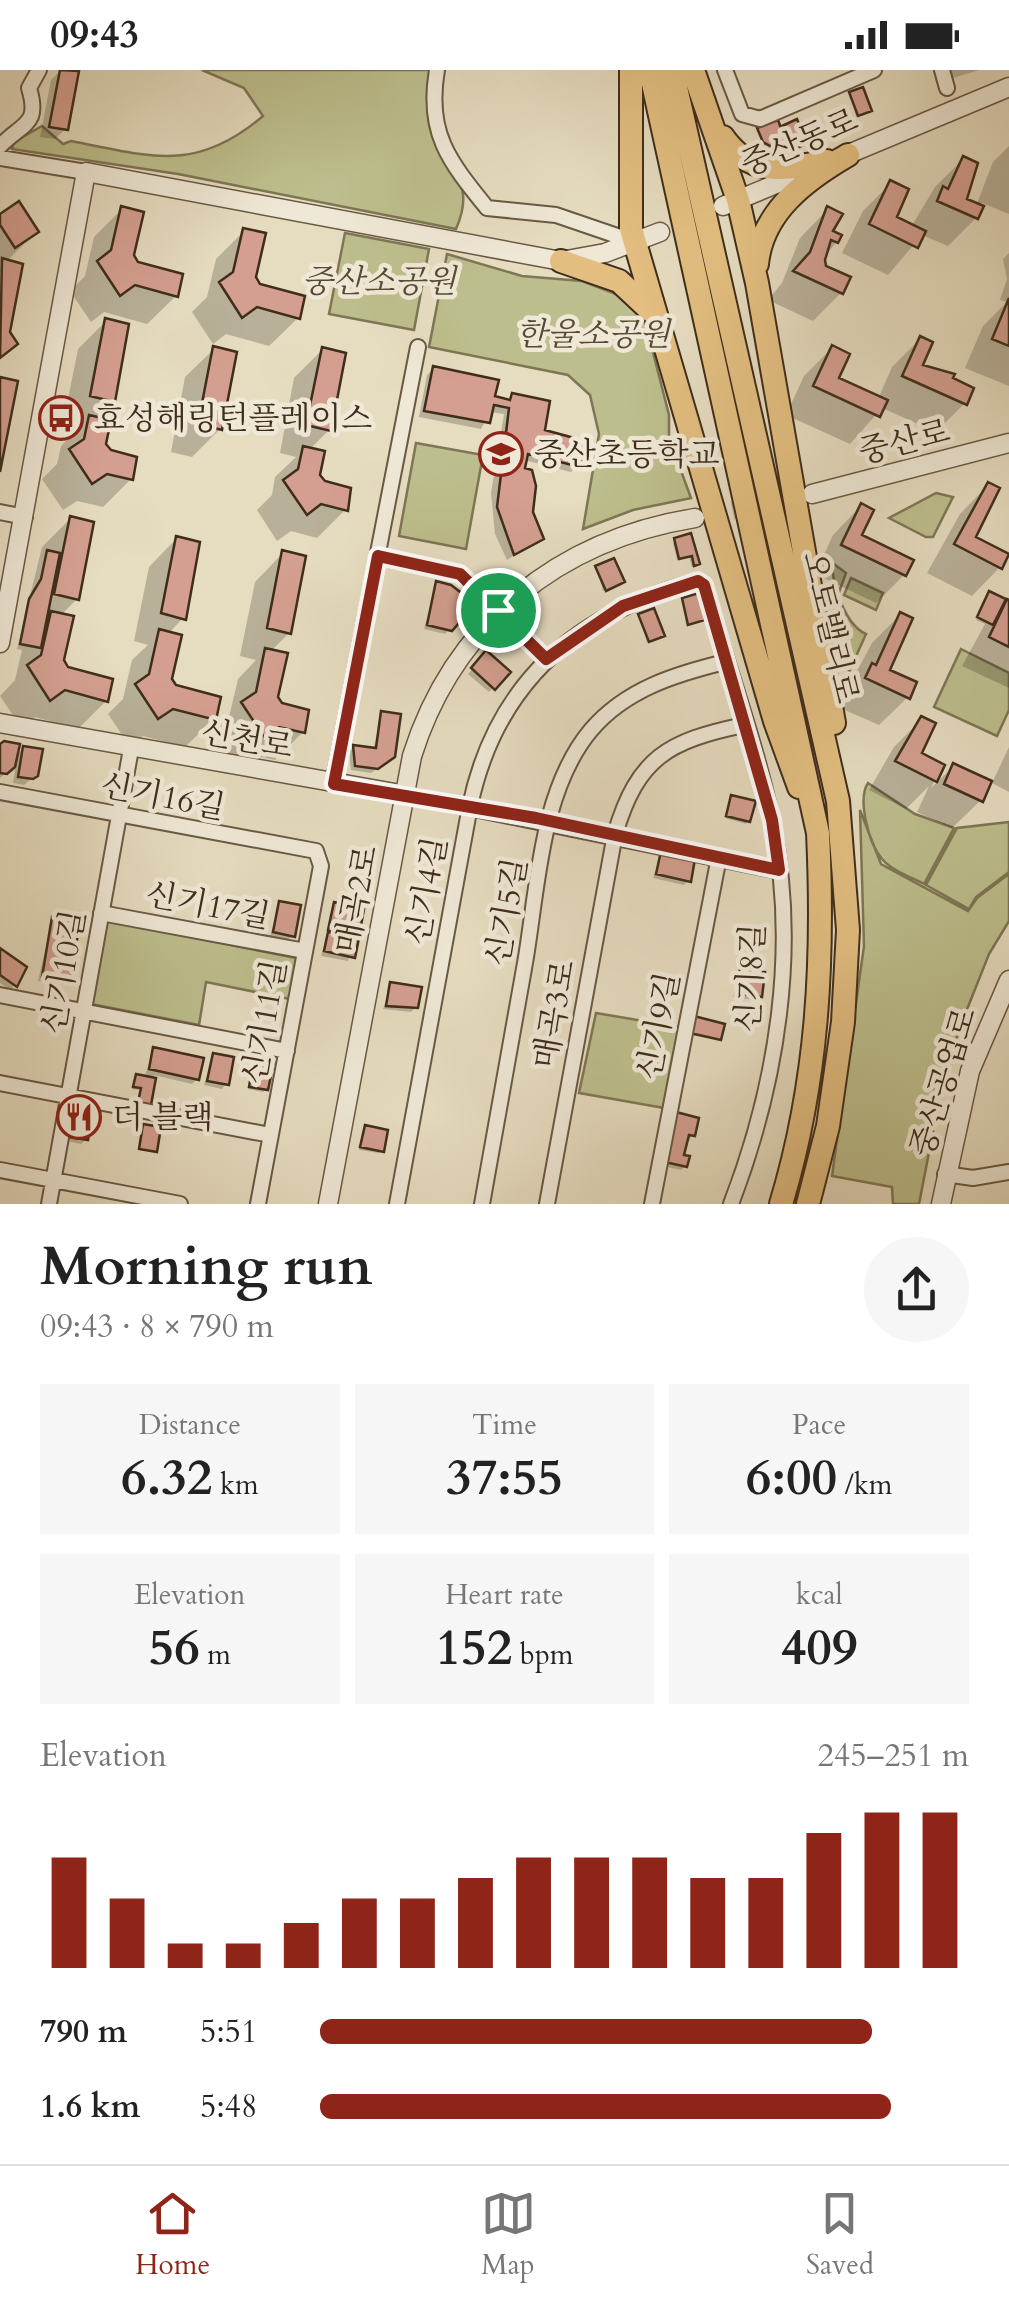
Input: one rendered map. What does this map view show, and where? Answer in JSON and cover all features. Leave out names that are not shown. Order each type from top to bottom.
[{"type":"highway","points":[[631,70],[635,242],[775,721],[818,833]]},
{"type":"highway","name":"오토밸리로","points":[[650,70],[818,833],[824,942],[817,1040],[781,1204]]},
{"type":"highway","name":"오토밸리로","points":[[672,70],[838,801],[848,930],[844,1022],[828,1126],[808,1204]]},
{"type":"highway","points":[[692,70],[715,126],[731,203],[756,283],[838,747],[838,801]]},
{"type":"highway","points":[[715,126],[734,153],[755,167],[788,169],[843,157]]},
{"type":"highway","points":[[756,283],[758,249],[780,208],[800,186],[843,157]]},
{"type":"highway","points":[[561,262],[620,280],[644,302],[662,330]]},
{"type":"street","points":[[0,146],[32,119],[35,110],[29,88],[38,70]]},
{"type":"street","points":[[437,70],[432,116],[436,133],[460,174],[487,208],[556,215],[635,242]]},
{"type":"street","points":[[725,70],[742,114],[750,119],[760,119],[874,70]]},
{"type":"street","points":[[826,70],[831,88]]},
{"type":"street","points":[[942,70],[946,88]]},
{"type":"street","name":"중산동로","points":[[731,203],[1009,87]]},
{"type":"street","points":[[0,158],[561,262],[583,260],[660,232]]},
{"type":"street","points":[[0,643],[86,172]]},
{"type":"street","points":[[334,784],[418,347]]},
{"type":"street","name":"중산로","points":[[812,494],[1009,443]]},
{"type":"street","points":[[0,512],[24,517]]},
{"type":"street","name":"매곡2로","points":[[328,1204],[412,756],[438,689],[498,610],[528,584],[589,547],[644,527],[695,518]]},
{"type":"street","points":[[378,556],[460,574],[546,659]]},
{"type":"street","name":"신기4길","points":[[397,1204],[470,806],[484,751],[498,722],[546,659],[623,606],[698,581]]},
{"type":"street","name":"신기8길","points":[[698,581],[704,585],[772,820],[779,870],[782,944],[773,1060],[765,1102],[732,1204]]},
{"type":"street","name":"신기5길","points":[[482,1204],[550,821],[574,754],[606,716],[649,686],[678,673],[726,662]]},
{"type":"street","name":"신천로","points":[[0,722],[131,749],[550,821],[779,870]]},
{"type":"street","name":"매곡3로","points":[[547,1204],[615,834],[629,791],[653,760],[685,739],[744,724]]},
{"type":"street","name":"신기10길","points":[[49,1204],[131,749]]},
{"type":"street","name":"신기16길","points":[[0,792],[316,851]]},
{"type":"street","name":"신기11길","points":[[258,1204],[321,866],[316,851]]},
{"type":"street","name":"신기9길","points":[[652,1204],[719,858]]},
{"type":"street","name":"신기17길","points":[[101,913],[305,952]]},
{"type":"street","name":"중산공업로","points":[[940,1204],[970,1071],[1009,980]]},
{"type":"street","points":[[0,996],[287,1051]]},
{"type":"street","points":[[0,1083],[270,1135]]},
{"type":"street","points":[[0,1170],[180,1204]]},
{"type":"street","points":[[945,1174],[973,1178],[1009,1172]]},
{"type":"green space","points":[[202,70],[433,70],[428,118],[438,148],[462,188],[462,213],[456,229],[178,174],[12,149],[14,142],[42,126],[63,144],[71,141],[171,156],[215,146],[263,116],[244,88]]},
{"type":"green space","name":"중산소공원","points":[[345,233],[429,249],[414,330],[329,314]]},
{"type":"green space","name":"한울소공원","points":[[447,254],[522,276],[582,281],[629,299],[646,325],[669,415],[669,438],[691,498],[633,510],[583,529],[599,434],[590,395],[568,375],[429,347]]},
{"type":"green space","points":[[416,443],[483,455],[466,549],[399,536]]},
{"type":"green space","points":[[936,493],[953,497],[933,537],[889,518]]},
{"type":"green space","points":[[831,562],[846,573],[838,595],[852,623],[866,634],[849,672]]},
{"type":"green space","points":[[851,578],[883,593],[876,610],[844,595]]},
{"type":"green space","points":[[961,649],[1009,673],[1009,710],[997,736],[934,707]]},
{"type":"green space","points":[[868,783],[915,814],[954,828],[924,884],[891,867],[877,852],[864,810]]},
{"type":"green space","points":[[860,810],[881,864],[968,911],[977,898],[1009,874],[1009,921],[989,954],[960,1027],[941,1091],[919,1204],[893,1204],[892,1187],[832,1176],[864,946]]},
{"type":"green space","points":[[1009,822],[1009,872],[976,897],[969,909],[926,885],[957,828]]},
{"type":"green space","points":[[105,920],[296,958],[290,999],[206,982],[199,1025],[91,1004]]},
{"type":"green space","points":[[596,1013],[679,1027],[664,1108],[579,1093]]},
{"type":"building","points":[[60,70],[79,71],[68,130],[49,127]]},
{"type":"building","points":[[863,87],[872,111],[858,116],[849,92]]},
{"type":"building","points":[[797,119],[807,144],[791,150],[782,126]]},
{"type":"building","points":[[778,120],[786,142],[772,147],[763,142],[757,128]]},
{"type":"building","points":[[963,156],[978,163],[967,199],[984,206],[978,219],[937,201],[943,186],[948,189]]},
{"type":"building","points":[[890,180],[909,189],[897,217],[926,231],[918,248],[869,224]]},
{"type":"building","points":[[19,201],[39,232],[15,248],[0,225],[0,214]]},
{"type":"building","points":[[121,206],[144,212],[134,255],[138,262],[183,274],[178,297],[135,285],[120,296],[97,261],[111,250]]},
{"type":"building","points":[[827,206],[843,214],[833,231],[842,235],[838,243],[831,240],[825,260],[826,266],[851,277],[843,294],[793,271],[810,252]]},
{"type":"building","points":[[243,228],[266,233],[256,277],[260,284],[305,296],[300,319],[257,307],[242,318],[219,282],[233,272]]},
{"type":"building","points":[[2,258],[23,264],[10,332],[18,344],[0,358]]},
{"type":"building","points":[[1009,298],[1009,346],[992,339]]},
{"type":"building","points":[[105,318],[129,324],[115,402],[90,396]]},
{"type":"building","points":[[920,336],[933,342],[923,365],[955,374],[953,378],[974,388],[967,405],[902,376]]},
{"type":"building","points":[[832,345],[850,354],[839,378],[888,400],[880,417],[813,386]]},
{"type":"building","points":[[213,346],[237,352],[222,430],[198,424]]},
{"type":"building","points":[[322,347],[346,353],[331,431],[306,425]]},
{"type":"building","points":[[433,366],[499,380],[495,396],[510,400],[512,393],[550,401],[545,430],[585,441],[580,467],[528,454],[525,468],[532,470],[536,486],[533,512],[544,539],[514,555],[497,507],[509,408],[494,405],[490,423],[424,411]]},
{"type":"building","points":[[0,377],[18,381],[0,472]]},
{"type":"building","points":[[89,415],[111,420],[106,444],[111,450],[137,457],[133,480],[107,474],[92,484],[69,449],[84,439]]},
{"type":"building","points":[[303,446],[325,451],[320,475],[325,481],[351,488],[348,511],[321,504],[307,515],[283,480],[298,469]]},
{"type":"building","points":[[988,482],[1000,488],[976,537],[1009,554],[1002,569],[954,544]]},
{"type":"building","points":[[861,503],[874,510],[862,535],[914,560],[906,576],[841,545]]},
{"type":"building","points":[[70,516],[94,522],[79,600],[54,594]]},
{"type":"building","points":[[691,533],[700,564],[694,566],[692,556],[679,559],[674,538]]},
{"type":"building","points":[[176,536],[200,542],[186,620],[161,613]]},
{"type":"building","points":[[47,550],[60,553],[41,648],[20,644],[29,599],[41,579]]},
{"type":"building","points":[[282,550],[306,556],[291,634],[267,628]]},
{"type":"building","points":[[614,558],[625,582],[606,591],[595,566]]},
{"type":"building","points":[[436,581],[451,585],[468,598],[465,616],[452,631],[427,625]]},
{"type":"building","points":[[989,591],[1006,599],[993,625],[977,617]]},
{"type":"building","points":[[699,593],[705,620],[688,625],[682,598]]},
{"type":"building","points":[[1009,600],[1009,647],[989,637]]},
{"type":"building","points":[[654,608],[665,636],[649,642],[638,614]]},
{"type":"building","points":[[51,611],[74,616],[64,660],[68,667],[113,679],[108,702],[65,690],[50,701],[27,665],[41,655]]},
{"type":"building","points":[[900,612],[913,618],[890,670],[917,682],[910,699],[865,678],[872,663],[876,665]]},
{"type":"building","points":[[159,629],[182,635],[172,679],[176,685],[221,697],[216,720],[173,709],[158,719],[135,684],[149,674]]},
{"type":"building","points":[[265,648],[288,653],[278,697],[282,703],[309,710],[305,733],[279,727],[264,737],[241,702],[256,692]]},
{"type":"building","points":[[486,650],[511,672],[495,690],[471,668]]},
{"type":"building","points":[[381,711],[401,714],[395,757],[378,769],[355,766],[353,745],[376,748]]},
{"type":"building","points":[[921,716],[936,723],[922,753],[945,765],[937,782],[895,761]]},
{"type":"building","points":[[0,744],[20,744],[15,767],[7,774],[0,773]]},
{"type":"building","points":[[23,746],[43,749],[38,776],[33,779],[18,777]]},
{"type":"building","points":[[953,763],[992,781],[983,802],[944,784]]},
{"type":"building","points":[[731,795],[756,801],[750,822],[726,816]]},
{"type":"building","points":[[661,851],[695,859],[691,882],[656,874]]},
{"type":"building","points":[[279,901],[301,905],[295,937],[273,932]]},
{"type":"building","points":[[334,902],[364,909],[359,937],[328,930]]},
{"type":"building","points":[[52,917],[80,922],[70,982],[42,977]]},
{"type":"building","points":[[328,932],[359,938],[355,958],[324,951]]},
{"type":"building","points":[[0,948],[27,967],[17,987],[0,975]]},
{"type":"building","points":[[740,969],[765,972],[762,997],[736,993]]},
{"type":"building","points":[[390,982],[422,987],[418,1008],[386,1006]]},
{"type":"building","points":[[694,1016],[725,1024],[721,1040],[690,1033]]},
{"type":"building","points":[[153,1047],[204,1058],[199,1080],[149,1069]]},
{"type":"building","points":[[213,1053],[234,1057],[229,1085],[207,1081]]},
{"type":"building","points":[[254,1058],[274,1062],[268,1090],[249,1087]]},
{"type":"building","points":[[136,1074],[156,1078],[151,1105],[138,1102],[141,1088],[133,1087]]},
{"type":"building","points":[[80,1106],[93,1109],[88,1140],[69,1137],[74,1111]]},
{"type":"building","points":[[676,1112],[699,1118],[695,1136],[689,1135],[684,1155],[690,1156],[687,1167],[665,1162]]},
{"type":"building","points":[[143,1124],[161,1127],[157,1152],[139,1149]]},
{"type":"building","points":[[365,1125],[388,1130],[384,1152],[360,1147]]},
{"type":"tunnel","points":[[706,516],[807,495]]},
{"type":"place","name":"효성해링턴플레이스","points":[[61,418]]},
{"type":"place","name":"중산초등학교","points":[[501,454]]},
{"type":"place","name":"더 블랙","points":[[79,1117]]},
{"type":"route","points":[[378,556],[460,574],[498,610],[546,659],[623,606],[698,581],[704,585],[772,820],[779,870],[536,818],[334,784],[378,556]]}]
